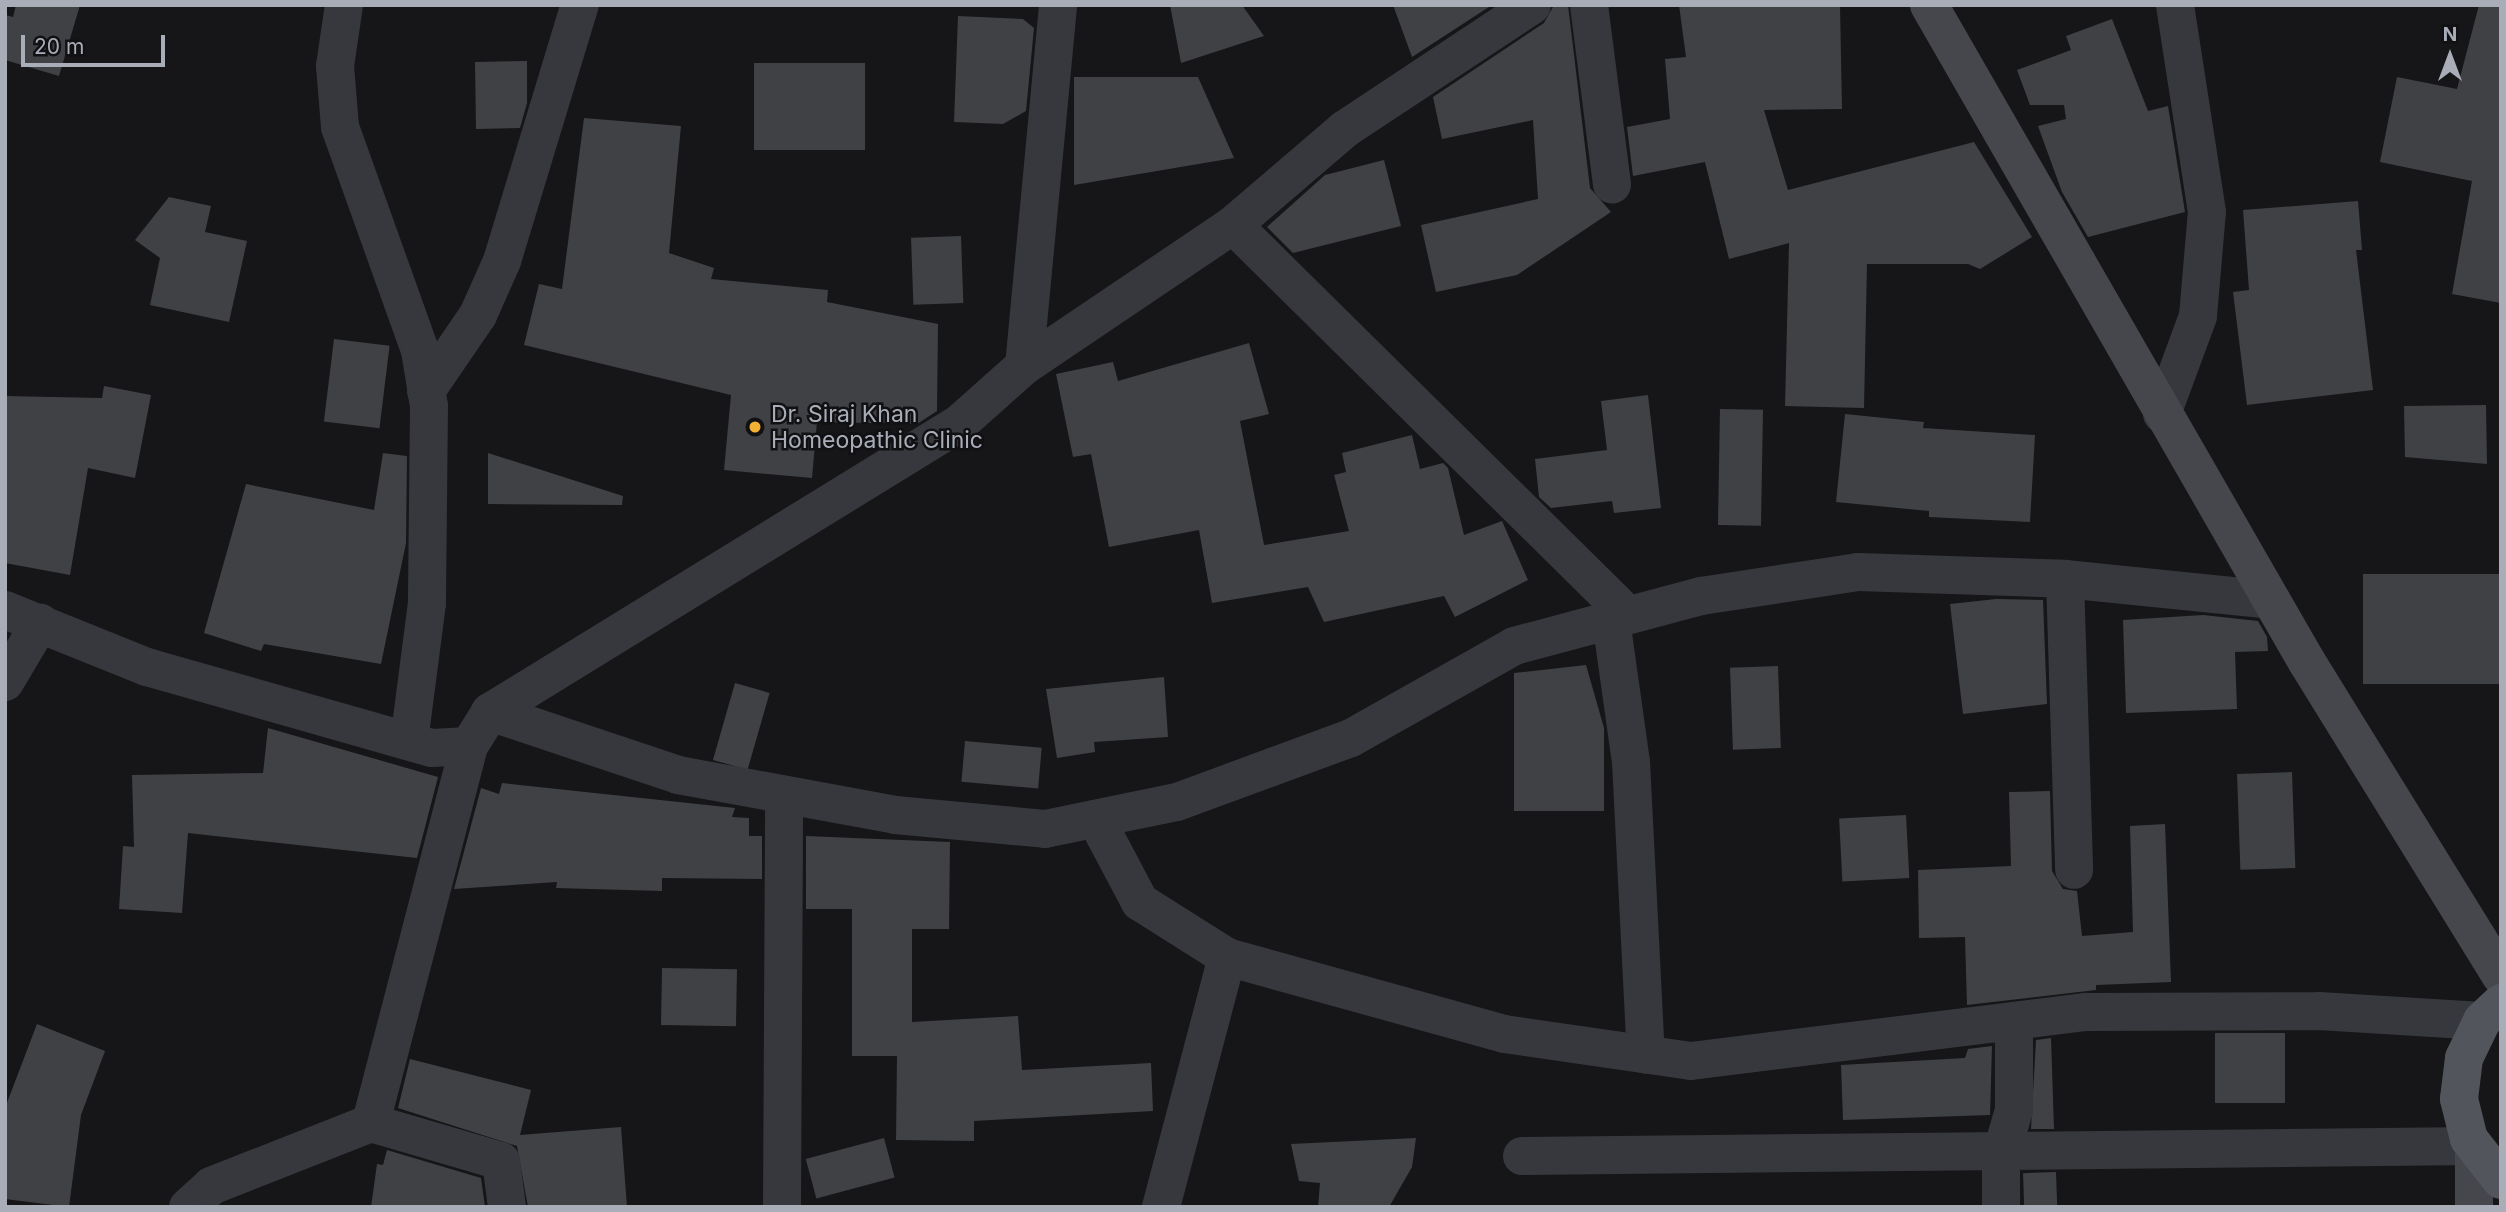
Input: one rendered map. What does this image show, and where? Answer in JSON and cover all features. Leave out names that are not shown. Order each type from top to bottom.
[{"type":"main road","points":[[1935,8],[2162,414],[2271,600],[2501,975]]},
{"type":"main road","points":[[2474,1207],[2473,1146],[2459,1099],[2464,1058],[2491,1012]]},
{"type":"main road","points":[[2473,1146],[2501,1180]]},
{"type":"street","points":[[344,5],[335,66],[341,127],[420,350],[426,391],[427,603],[409,741]]},
{"type":"street","points":[[426,391],[478,315],[502,261],[580,5]]},
{"type":"street","points":[[1024,366],[1058,5]]},
{"type":"street","points":[[371,1123],[469,746],[490,712],[960,423],[1024,366],[1233,225],[1345,129],[1532,5]]},
{"type":"street","points":[[1589,5],[1612,186]]},
{"type":"street","points":[[2162,414],[2198,316],[2207,212],[2175,5]]},
{"type":"street","points":[[1233,225],[1620,618],[1631,762],[1646,1055]]},
{"type":"street","points":[[490,712],[678,775],[895,815],[1045,829],[1177,802],[1351,738],[1514,646],[1701,596],[1857,572],[2065,579],[2271,600]]},
{"type":"street","points":[[2065,579],[2074,870]]},
{"type":"street","points":[[5,610],[147,667],[409,741],[469,746]]},
{"type":"street","points":[[5,682],[40,623]]},
{"type":"street","points":[[782,1207],[784,795]]},
{"type":"street","points":[[1096,819],[1140,902],[1227,957],[1504,1034],[1646,1055],[1691,1061],[1850,1036],[2014,1022],[2086,1012],[2491,1012]]},
{"type":"street","points":[[1161,1207],[1227,957]]},
{"type":"street","points":[[2001,1207],[2001,1155],[2014,1110],[2014,1022]]},
{"type":"street","points":[[188,1207],[211,1186],[371,1123],[501,1161],[508,1207]]},
{"type":"street","points":[[1522,1156],[2001,1155],[2473,1146]]},
{"type":"building","points":[[16,5],[80,5],[59,76],[5,60],[5,15],[13,17]]},
{"type":"building","points":[[1170,5],[1242,5],[1264,36],[1181,63]]},
{"type":"building","points":[[1393,5],[1492,5],[1412,57]]},
{"type":"building","points":[[1554,5],[1568,5],[1590,188],[1611,212],[1517,275],[1436,292],[1421,225],[1538,199],[1533,120],[1442,139],[1433,97],[1544,23]]},
{"type":"building","points":[[1679,5],[1840,5],[1842,109],[1764,110],[1788,190],[1974,142],[2032,237],[1980,269],[1968,264],[1867,264],[1864,408],[1785,406],[1789,243],[1729,259],[1705,162],[1633,176],[1627,127],[1670,119],[1665,59],[1686,57]]},
{"type":"building","points":[[2479,5],[2501,5],[2501,303],[2452,294],[2472,181],[2380,162],[2397,77],[2457,89]]},
{"type":"building","points":[[958,16],[1023,19],[1034,28],[1026,111],[1003,124],[954,122]]},
{"type":"building","points":[[2112,19],[2148,111],[2168,106],[2185,212],[2088,237],[2062,192],[2038,126],[2066,119],[2064,105],[2030,105],[2017,70],[2071,50],[2066,36]]},
{"type":"building","points":[[527,61],[527,103],[520,128],[476,129],[475,62]]},
{"type":"building","points":[[754,63],[865,63],[865,150],[754,150]]},
{"type":"building","points":[[1074,77],[1198,77],[1234,158],[1074,185]]},
{"type":"building","points":[[584,118],[681,126],[669,253],[714,268],[711,279],[828,290],[827,302],[938,324],[937,411],[917,424],[817,422],[812,478],[724,470],[731,395],[524,345],[539,284],[562,289]]},
{"type":"building","points":[[1384,160],[1401,226],[1293,253],[1267,227],[1325,175]]},
{"type":"building","points":[[169,197],[211,206],[205,232],[247,241],[229,322],[150,305],[160,258],[135,240]]},
{"type":"building","points":[[2358,201],[2362,250],[2356,250],[2373,390],[2247,405],[2233,292],[2249,290],[2243,210]]},
{"type":"building","points":[[961,236],[963,303],[913,305],[911,238]]},
{"type":"building","points":[[334,339],[390,346],[379,428],[324,421]]},
{"type":"building","points":[[1249,343],[1269,414],[1240,421],[1264,545],[1349,531],[1334,475],[1346,472],[1342,453],[1412,435],[1420,469],[1443,463],[1448,468],[1464,535],[1502,521],[1528,580],[1455,617],[1444,596],[1324,622],[1308,587],[1212,603],[1199,530],[1109,547],[1091,454],[1073,457],[1056,374],[1113,362],[1118,381]]},
{"type":"building","points":[[104,386],[151,395],[135,478],[88,468],[70,575],[5,563],[5,396],[102,398]]},
{"type":"building","points":[[1648,395],[1661,508],[1614,513],[1612,501],[1551,508],[1539,497],[1535,459],[1607,450],[1601,401]]},
{"type":"building","points":[[2486,405],[2487,464],[2405,457],[2404,406]]},
{"type":"building","points":[[1720,409],[1763,410],[1761,526],[1718,525]]},
{"type":"building","points":[[1845,414],[1924,422],[1923,428],[2035,435],[2030,522],[1929,517],[1929,511],[1836,502]]},
{"type":"building","points":[[383,453],[407,456],[406,543],[381,664],[264,644],[261,651],[204,633],[246,484],[374,510]]},
{"type":"building","points":[[488,453],[623,496],[622,505],[488,504]]},
{"type":"building","points":[[2363,574],[2501,574],[2501,684],[2363,684]]},
{"type":"building","points":[[1996,599],[2043,600],[2047,704],[1963,714],[1950,604]]},
{"type":"building","points":[[2203,615],[2258,621],[2267,637],[2268,651],[2235,652],[2237,709],[2126,713],[2123,620]]},
{"type":"building","points":[[1586,665],[1604,728],[1604,811],[1514,811],[1514,673]]},
{"type":"building","points":[[1778,666],[1781,748],[1733,750],[1730,668]]},
{"type":"building","points":[[1164,677],[1168,737],[1094,742],[1095,752],[1057,758],[1046,689]]},
{"type":"building","points":[[735,683],[770,693],[748,770],[713,760]]},
{"type":"building","points":[[268,728],[438,777],[417,858],[188,833],[182,913],[119,909],[123,846],[134,847],[132,775],[263,773]]},
{"type":"building","points":[[965,741],[1042,748],[1038,789],[961,782]]},
{"type":"building","points":[[2292,772],[2295,868],[2240,870],[2237,774]]},
{"type":"building","points":[[502,783],[735,808],[732,817],[749,818],[749,836],[762,836],[762,879],[662,878],[662,891],[556,888],[557,882],[454,889],[481,788],[499,794]]},
{"type":"building","points":[[2050,791],[2052,871],[2063,889],[2077,891],[2082,936],[2133,932],[2130,826],[2165,824],[2171,982],[2096,985],[2096,990],[1967,1005],[1965,937],[1919,938],[1918,870],[2011,866],[2009,792]]},
{"type":"building","points":[[1906,815],[1909,878],[1842,881],[1839,819]]},
{"type":"building","points":[[806,836],[950,842],[949,929],[912,929],[912,1022],[1018,1016],[1022,1070],[1151,1063],[1153,1111],[974,1121],[974,1141],[896,1140],[897,1056],[852,1056],[852,909],[806,909]]},
{"type":"building","points":[[662,968],[737,969],[736,1026],[661,1025]]},
{"type":"building","points":[[37,1024],[105,1051],[81,1115],[69,1207],[5,1199],[5,1108]]},
{"type":"building","points":[[2215,1033],[2285,1033],[2285,1103],[2215,1103]]},
{"type":"building","points":[[2051,1038],[2054,1129],[2031,1129],[2036,1040]]},
{"type":"building","points":[[1992,1046],[1990,1115],[1843,1120],[1841,1065],[1965,1058],[1968,1049]]},
{"type":"building","points":[[410,1059],[531,1090],[520,1135],[621,1127],[627,1207],[528,1207],[517,1146],[398,1108]]},
{"type":"building","points":[[884,1138],[895,1178],[816,1199],[806,1159]]},
{"type":"building","points":[[1416,1138],[1412,1167],[1389,1207],[1318,1207],[1320,1183],[1299,1181],[1291,1144]]},
{"type":"building","points":[[387,1150],[481,1178],[485,1207],[371,1207],[377,1164],[383,1165]]},
{"type":"building","points":[[2056,1172],[2057,1207],[2024,1207],[2023,1173]]},
{"type":"place","name":"Dr. Siraj Khan Homeopathic Clinic","points":[[755,427]]}]
